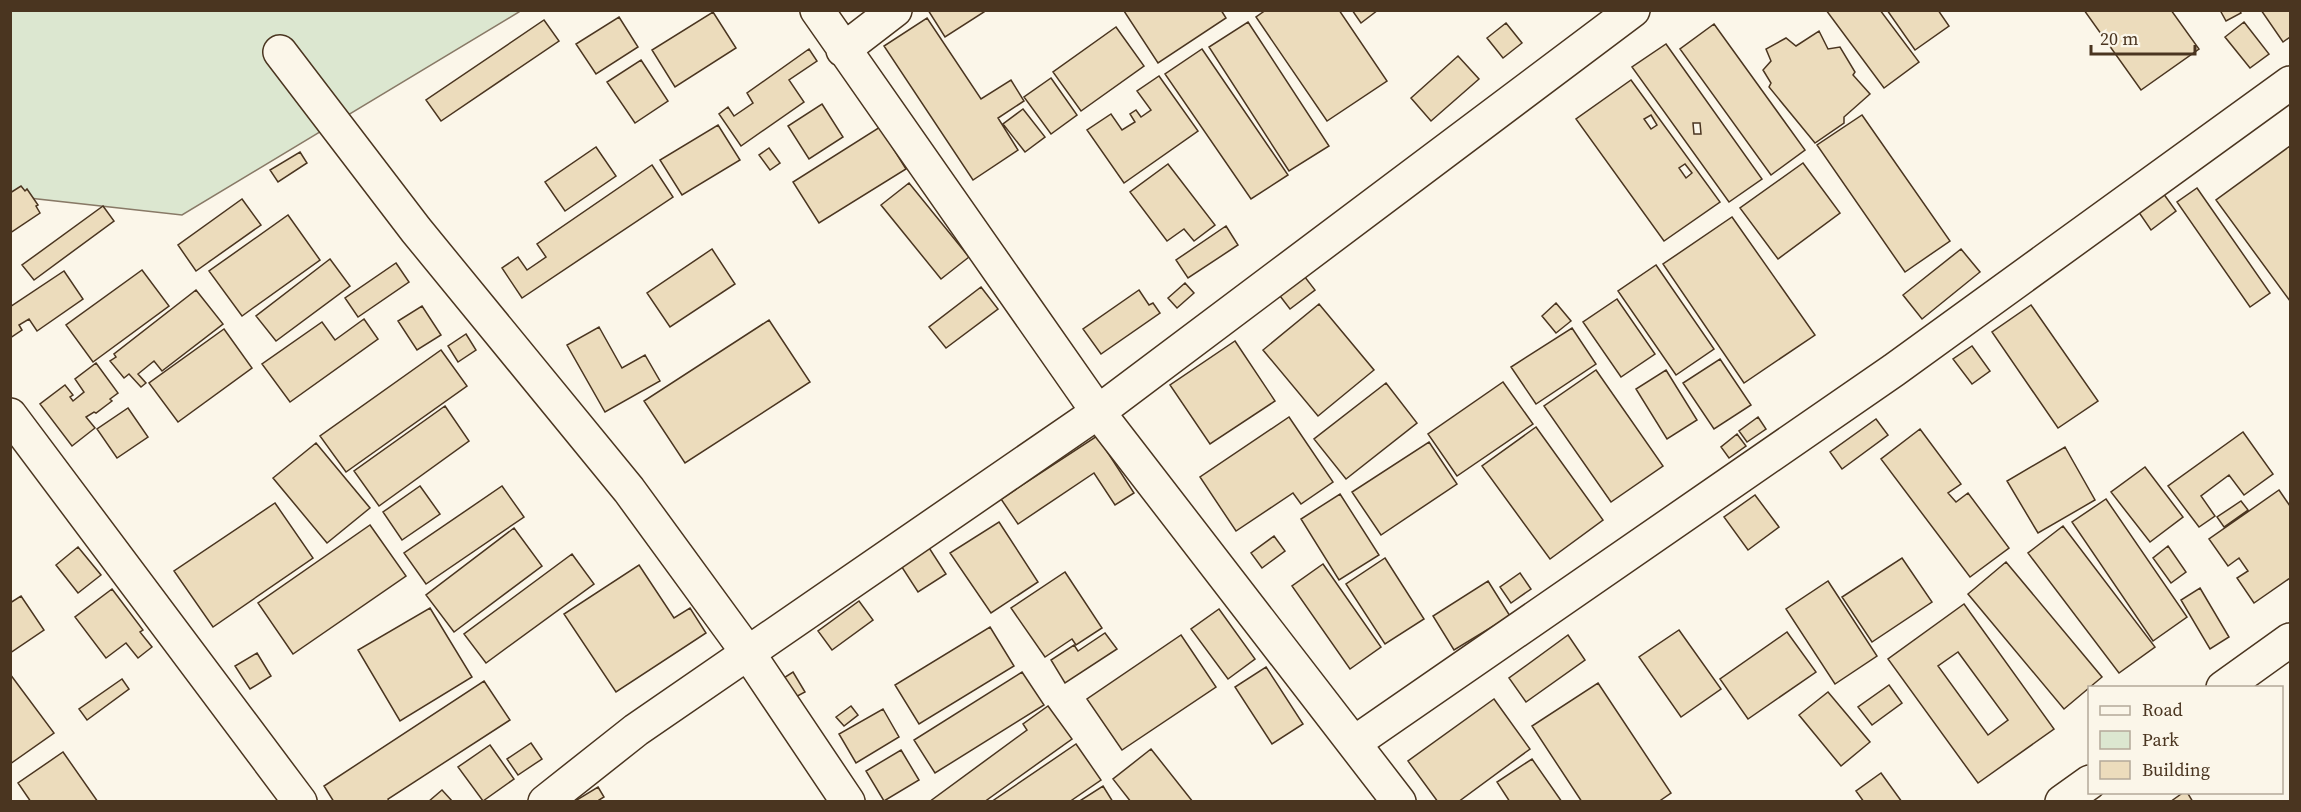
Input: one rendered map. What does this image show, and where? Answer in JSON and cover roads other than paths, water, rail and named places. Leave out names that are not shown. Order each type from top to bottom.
[{"type":"street","points":[[817,10],[1098,412],[1399,801]]},
{"type":"street","points":[[843,50],[896,10]]},
{"type":"street","points":[[544,801],[636,730],[1098,412],[1633,10]]},
{"type":"street","points":[[280,52],[416,230],[629,490],[748,653],[848,801]]},
{"type":"street","points":[[1354,743],[1894,370],[2290,83]]},
{"type":"street","points":[[10,415],[300,801]]},
{"type":"street","points":[[2224,686],[2290,640]]},
{"type":"street","points":[[2062,801],[2088,783]]}]
